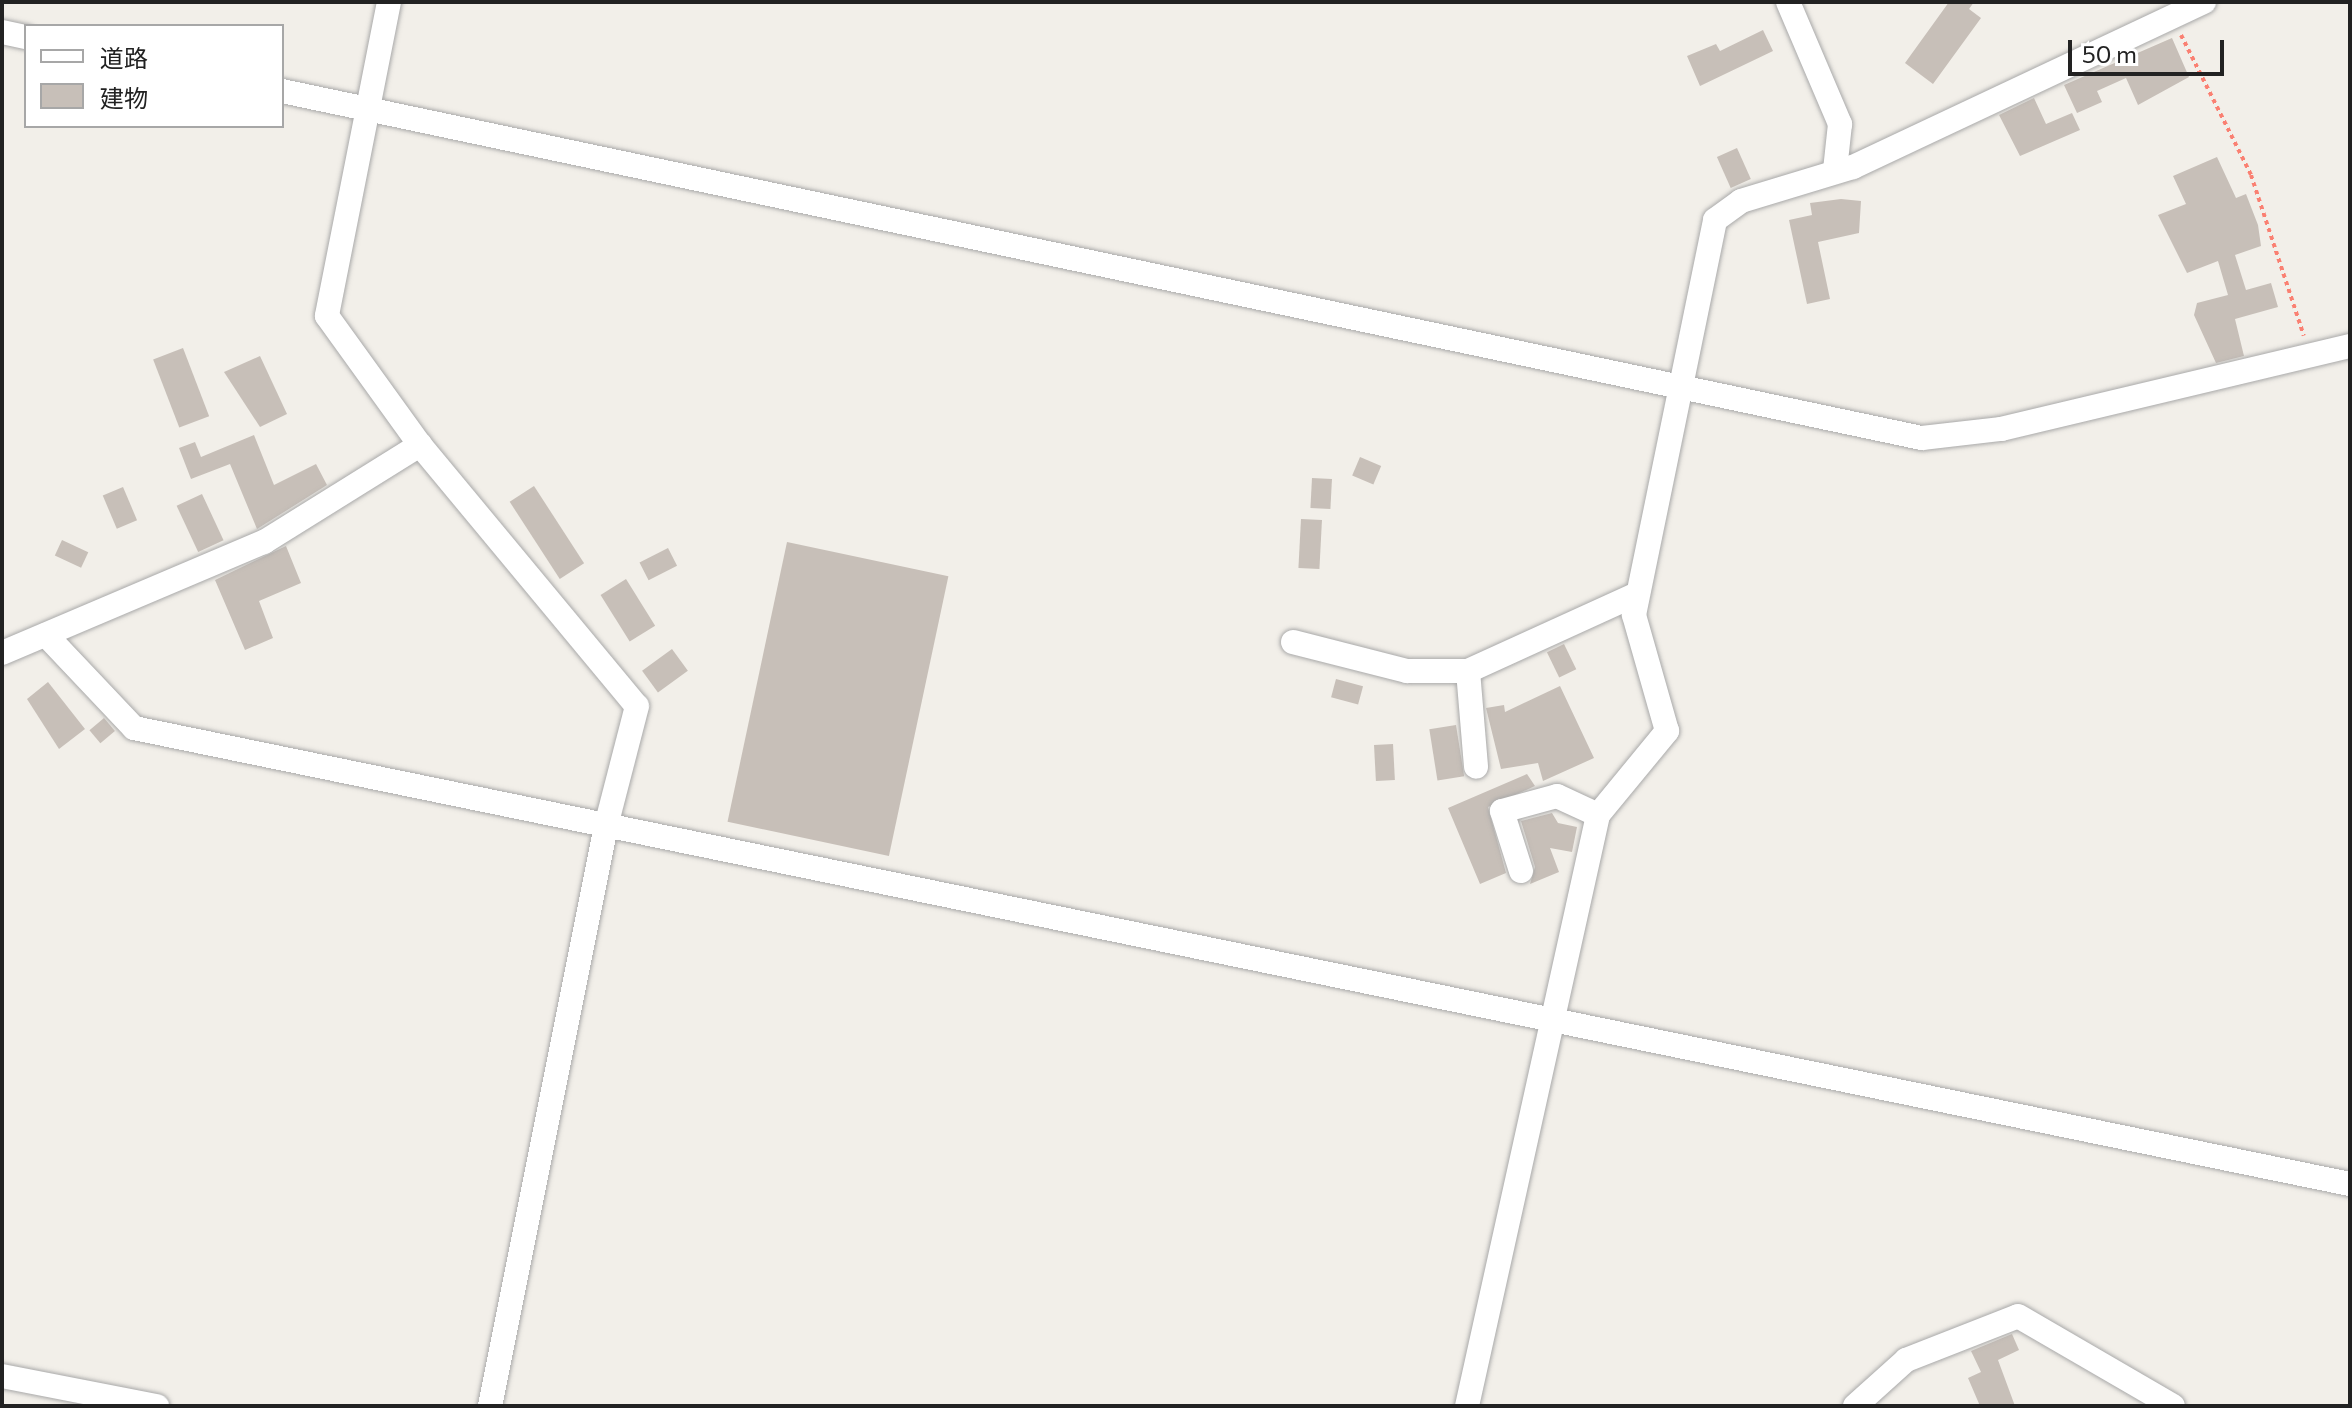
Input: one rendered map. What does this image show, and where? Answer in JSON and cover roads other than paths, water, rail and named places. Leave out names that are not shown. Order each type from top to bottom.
[{"type":"street","points":[[389,2],[327,316],[420,445],[632,694],[637,724],[606,826],[490,1406]]},
{"type":"street","points":[[1788,2],[1840,124],[1835,170]]},
{"type":"street","points":[[1467,1406],[1549,1022],[1598,815],[1667,731],[1661,692],[1636,636],[1637,594],[1715,220],[1741,201],[1835,170],[2204,2]]},
{"type":"street","points":[[2,32],[24,37]]},
{"type":"street","points":[[284,91],[1942,438],[2308,358],[2350,346]]},
{"type":"street","points":[[2,653],[264,542],[420,445]]},
{"type":"street","points":[[1293,642],[1407,671],[1468,671],[1637,594]]},
{"type":"street","points":[[46,635],[134,728],[1549,1022],[2350,1184]]},
{"type":"street","points":[[1468,671],[1476,767]]},
{"type":"street","points":[[1521,871],[1502,811],[1557,796],[1598,815]]},
{"type":"street","points":[[1855,1406],[1906,1360],[2018,1316],[2173,1406]]},
{"type":"street","points":[[2,1376],[157,1406]]}]
